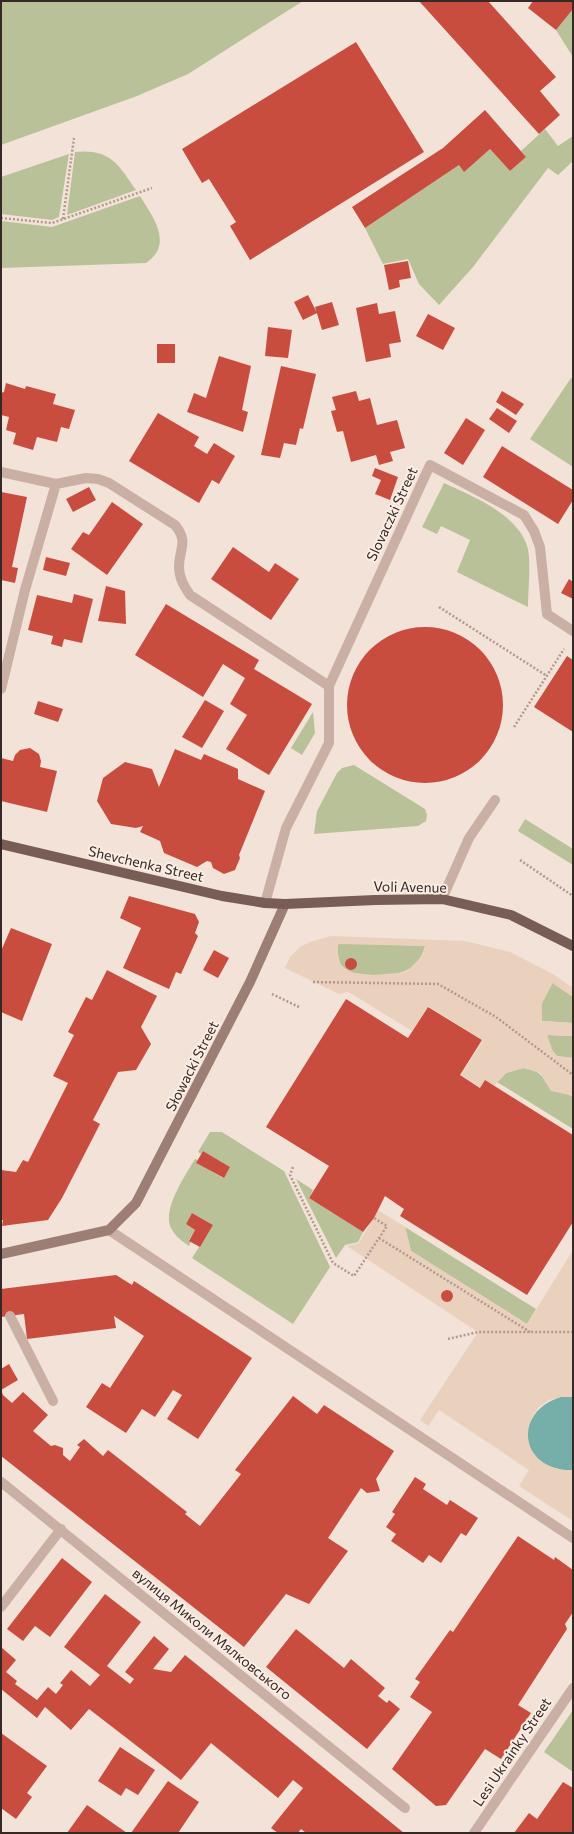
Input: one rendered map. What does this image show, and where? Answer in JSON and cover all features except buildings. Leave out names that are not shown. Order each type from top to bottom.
[{"type":"main road","name":"Shevchenka Street","points":[[1,844],[222,896],[265,903],[285,904]]},
{"type":"main road","name":"Voli Avenue","points":[[285,904],[442,899],[511,914],[573,946]]},
{"type":"main road","name":"Słowacki Street","points":[[109,1230],[136,1203],[246,989],[285,904]]},
{"type":"main road","points":[[1,1254],[109,1230]]},
{"type":"street","name":"Slovaczki Street","points":[[265,903],[289,821],[329,743],[329,686],[430,465],[524,515],[534,531],[540,547],[547,614],[573,631]]},
{"type":"street","points":[[1,472],[56,484],[86,478],[98,479],[110,483],[175,525],[182,534],[183,546],[179,566],[182,583],[190,595],[329,686]]},
{"type":"street","points":[[1,690],[25,590],[56,484]]},
{"type":"street","points":[[442,899],[469,838],[495,800]]},
{"type":"street","points":[[109,1230],[573,1538]]},
{"type":"street","points":[[10,1316],[54,1401]]},
{"type":"street","name":"вулиця Миколи Мялковського","points":[[1,1482],[405,1808]]},
{"type":"street","points":[[1,1607],[61,1529]]},
{"type":"street","name":"Lesi Ukrainky Street","points":[[474,1833],[573,1688]]},
{"type":"path","points":[[63,219],[74,138]]},
{"type":"path","points":[[1,218],[52,223],[152,188]]},
{"type":"path","points":[[439,607],[547,676]]},
{"type":"path","points":[[514,727],[566,646]]},
{"type":"path","points":[[520,860],[573,896]]},
{"type":"path","points":[[313,982],[438,984],[496,1018],[573,1075]]},
{"type":"path","points":[[272,994],[299,1007]]},
{"type":"path","points":[[293,1167],[290,1175],[333,1263],[354,1276],[387,1226],[374,1218]]},
{"type":"path","points":[[379,1238],[530,1332]]},
{"type":"path","points":[[448,1339],[478,1332],[573,1332]]},
{"type":"green space","points":[[1,1],[303,1],[188,74],[137,96],[1,145]]},
{"type":"green space","points":[[573,9],[573,57],[556,30]]},
{"type":"green space","points":[[545,129],[558,146],[573,136],[573,161],[558,175],[548,168],[473,267],[439,305],[419,284],[408,259],[383,264],[365,228],[459,165],[464,171],[490,149],[510,171],[526,157],[521,151]]},
{"type":"green space","points":[[87,151],[97,153],[112,160],[124,173],[136,190],[67,215],[75,152]]},
{"type":"green space","points":[[69,154],[59,217],[52,220],[1,214],[1,177]]},
{"type":"green space","points":[[140,196],[155,221],[160,239],[159,247],[154,256],[146,263],[1,268],[1,221],[52,227]]},
{"type":"green space","points":[[571,378],[573,379],[573,467],[530,439]]},
{"type":"green space","points":[[444,483],[494,508],[515,526],[523,537],[529,556],[528,607],[457,572],[470,540],[441,526],[437,534],[422,527]]},
{"type":"green space","points":[[313,712],[315,733],[302,755],[291,748]]},
{"type":"green space","points":[[354,765],[425,809],[427,815],[426,821],[418,826],[314,834],[317,811],[337,773],[342,768]]},
{"type":"green space","points":[[525,819],[573,849],[573,865],[518,831]]},
{"type":"green space","points":[[340,943],[425,946],[419,960],[411,968],[392,974],[373,976],[354,973],[342,966],[338,956],[338,945]]},
{"type":"green space","points":[[553,982],[573,997],[573,1023],[542,1021],[542,1003]]},
{"type":"green space","points":[[547,1035],[573,1036],[573,1058],[557,1056],[552,1050]]},
{"type":"green space","points":[[523,1068],[537,1072],[542,1076],[546,1083],[573,1097],[573,1129],[497,1082],[506,1073]]},
{"type":"green space","points":[[210,1132],[222,1132],[284,1171],[330,1267],[293,1324],[192,1258],[213,1225],[192,1213],[186,1224],[195,1230],[189,1240],[191,1242],[189,1246],[177,1236],[171,1228],[169,1220],[172,1202],[195,1159],[198,1160],[196,1163],[223,1178],[230,1167],[203,1151],[201,1154],[198,1152]]},
{"type":"green space","points":[[296,1179],[313,1190],[309,1198],[363,1232],[358,1242],[345,1245],[336,1258]]},
{"type":"green space","points":[[405,1227],[536,1309],[527,1324],[411,1251]]},
{"type":"green space","points":[[573,1710],[573,1772],[544,1752]]},
{"type":"shaded area","points":[[331,936],[465,941],[510,952],[553,974],[573,988],[573,997],[552,983],[542,1003],[542,1021],[573,1023],[573,1036],[547,1035],[552,1050],[557,1056],[573,1058],[573,1097],[551,1091],[540,1073],[523,1068],[506,1073],[494,1086],[480,1087],[461,1075],[483,1040],[428,1006],[412,1031],[352,994],[347,992],[339,994],[285,968],[290,957],[300,947],[310,942]],"holes":[[[339,944],[425,946],[421,957],[407,971],[398,973],[373,975],[354,973],[342,967],[338,954]]]},
{"type":"shaded area","points":[[378,1210],[405,1227],[411,1251],[527,1324],[573,1250],[573,1397],[561,1397],[549,1400],[539,1407],[532,1417],[529,1428],[529,1440],[540,1461],[550,1467],[562,1470],[573,1470],[573,1521],[519,1486],[529,1470],[439,1410],[428,1426],[420,1420],[478,1332],[347,1246],[359,1243]]},
{"type":"water","points":[[561,1397],[573,1397],[573,1470],[555,1468],[542,1462],[533,1452],[528,1440],[529,1427],[534,1415],[545,1405]]}]
